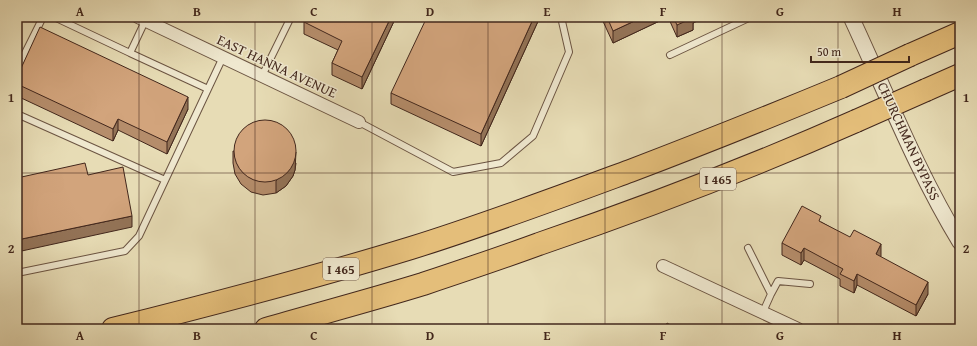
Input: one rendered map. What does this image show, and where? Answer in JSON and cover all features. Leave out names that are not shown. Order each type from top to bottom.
[{"type":"highway","name":"I 465","points":[[113,329],[333,271],[411,248],[565,196],[691,148],[841,87],[960,33]]},
{"type":"highway","name":"I 465","points":[[266,329],[424,283],[578,231],[702,186],[810,142],[960,75]]},
{"type":"street","name":"CHURCHMAN BYPASS","points":[[851,17],[909,145],[937,202],[960,242]]},
{"type":"street","name":"EAST HANNA AVENUE","points":[[144,18],[359,122]]},
{"type":"street","points":[[663,266],[798,329]]},
{"type":"lane","points":[[17,69],[43,17]]},
{"type":"lane","points":[[54,17],[208,89]]},
{"type":"lane","points":[[262,76],[291,17]]},
{"type":"lane","points":[[359,122],[453,172],[501,163],[533,136],[569,52],[560,17]]},
{"type":"lane","points":[[670,55],[751,17]]},
{"type":"lane","points":[[130,53],[144,18]]},
{"type":"lane","points":[[17,273],[125,251],[139,236],[223,57]]},
{"type":"lane","points":[[17,114],[165,180]]},
{"type":"lane","points":[[748,248],[771,294]]},
{"type":"lane","points":[[763,312],[778,281],[810,284]]},
{"type":"building","points":[[307,17],[391,17],[362,77],[332,63],[342,41],[304,22]]},
{"type":"building","points":[[427,17],[534,17],[481,134],[391,93]]},
{"type":"building","points":[[607,17],[643,17],[613,31]]},
{"type":"building","points":[[673,17],[692,17],[693,18],[677,25]]},
{"type":"building","points":[[40,27],[188,97],[167,142],[118,119],[113,129],[17,84],[17,77]]},
{"type":"building","points":[[265,120],[277,122],[287,129],[294,139],[296,151],[294,163],[287,173],[277,180],[265,182],[253,180],[243,173],[236,163],[234,151],[236,139],[243,129],[253,122]]},
{"type":"building","points":[[85,163],[88,175],[123,167],[132,216],[17,240],[17,178]]},
{"type":"building","points":[[802,206],[821,216],[819,221],[850,237],[854,230],[881,244],[876,254],[928,282],[916,305],[857,274],[854,281],[840,274],[843,269],[804,248],[801,253],[782,243]]},
{"type":"building","points":[[667,323],[676,328],[676,329],[664,329]]}]
